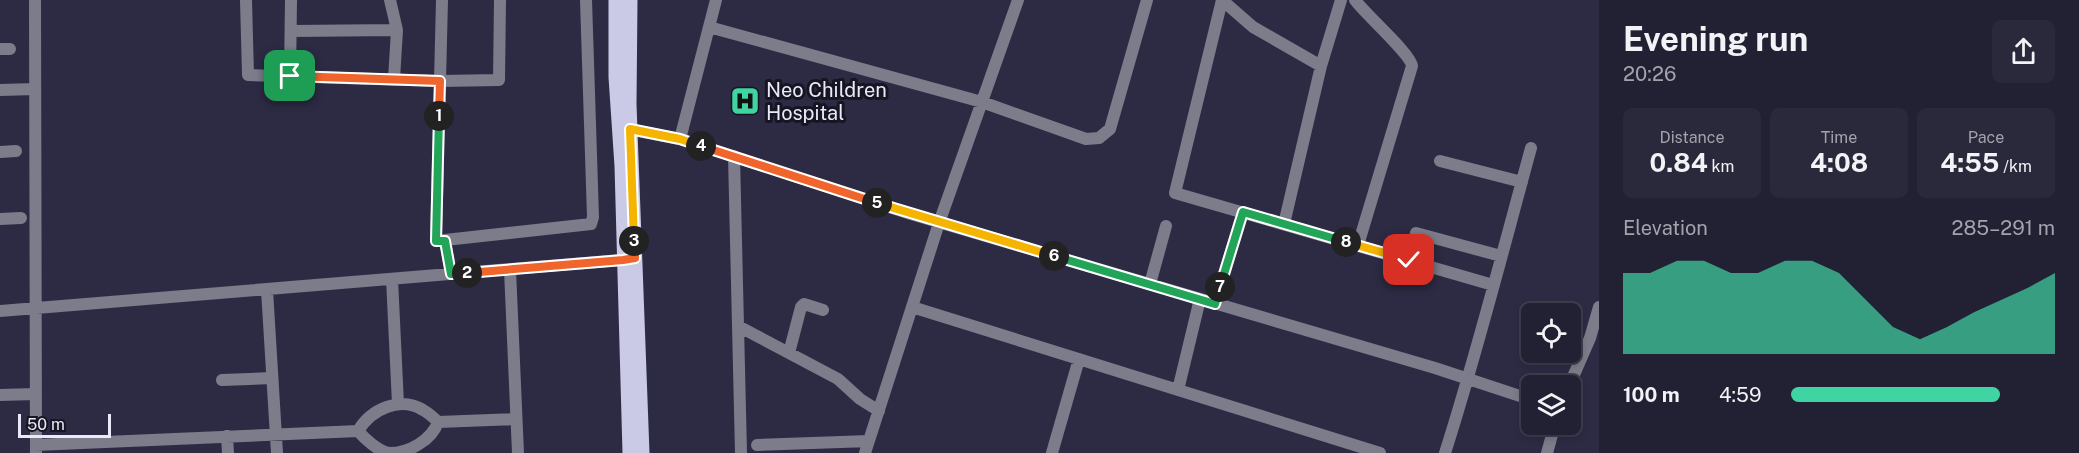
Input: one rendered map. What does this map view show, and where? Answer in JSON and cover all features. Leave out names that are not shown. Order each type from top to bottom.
[{"type":"main road","points":[[616,0],[616,77],[625,128]]},
{"type":"main road","points":[[630,0],[625,128],[629,259],[630,453]]},
{"type":"main road","points":[[629,259],[642,453]]},
{"type":"street","points":[[35,0],[36,449],[116,448],[227,436],[358,430]]},
{"type":"street","points":[[246,0],[248,75],[440,81],[499,80],[500,0]]},
{"type":"street","points":[[290,76],[291,0]]},
{"type":"street","points":[[390,0],[397,30],[394,79]]},
{"type":"street","points":[[442,0],[436,241],[591,224],[594,217],[586,0]]},
{"type":"street","points":[[680,139],[716,0]]},
{"type":"street","points":[[758,445],[808,448],[867,447],[939,223],[1018,0]]},
{"type":"street","points":[[709,27],[982,102],[1086,139],[1099,138],[1110,129],[1147,0]]},
{"type":"street","points":[[1321,66],[1253,27],[1222,0],[1175,193],[1493,285]]},
{"type":"street","points":[[1284,224],[1321,66],[1341,0]]},
{"type":"street","points":[[1355,0],[1409,56],[1412,66],[1358,245]]},
{"type":"street","points":[[291,31],[397,30]]},
{"type":"street","points":[[0,90],[35,89]]},
{"type":"street","points":[[625,128],[680,139],[939,223],[1521,396]]},
{"type":"street","points":[[1445,453],[1469,379],[1531,148]]},
{"type":"street","points":[[0,152],[16,151]]},
{"type":"street","points":[[734,156],[741,453]]},
{"type":"street","points":[[1440,161],[1522,182]]},
{"type":"street","points":[[1215,304],[1243,212]]},
{"type":"street","points":[[0,219],[21,218]]},
{"type":"street","points":[[1150,285],[1166,226]]},
{"type":"street","points":[[1409,260],[1416,233],[1501,256]]},
{"type":"street","points":[[445,241],[451,274]]},
{"type":"street","points":[[0,311],[629,259]]},
{"type":"street","points":[[510,270],[518,453]]},
{"type":"street","points":[[392,279],[398,404]]},
{"type":"street","points":[[267,290],[277,453]]},
{"type":"street","points":[[1178,390],[1200,299]]},
{"type":"street","points":[[789,353],[801,307],[804,304],[810,304],[824,310]]},
{"type":"street","points":[[912,307],[1380,453]]},
{"type":"street","points":[[1575,375],[1595,340],[1599,307]]},
{"type":"street","points":[[738,326],[838,379],[860,399],[879,411]]},
{"type":"street","points":[[1052,453],[1079,359]]},
{"type":"street","points":[[222,380],[272,378]]},
{"type":"street","points":[[0,395],[35,394]]},
{"type":"street","points":[[358,430],[364,420],[382,408],[398,404],[422,409],[438,422],[516,419]]},
{"type":"street","points":[[358,430],[365,439],[387,453],[400,452],[414,449],[435,430],[438,422]]},
{"type":"street","points":[[1547,453],[1552,435]]},
{"type":"street","points":[[227,436],[228,453]]},
{"type":"place","name":"Neo Children Hospital","points":[[745,101]]},
{"type":"route","points":[[290,76],[440,81],[436,241],[445,241],[451,274],[635,258],[630,129],[680,139],[911,214],[1215,304],[1243,212],[1409,260]]}]
